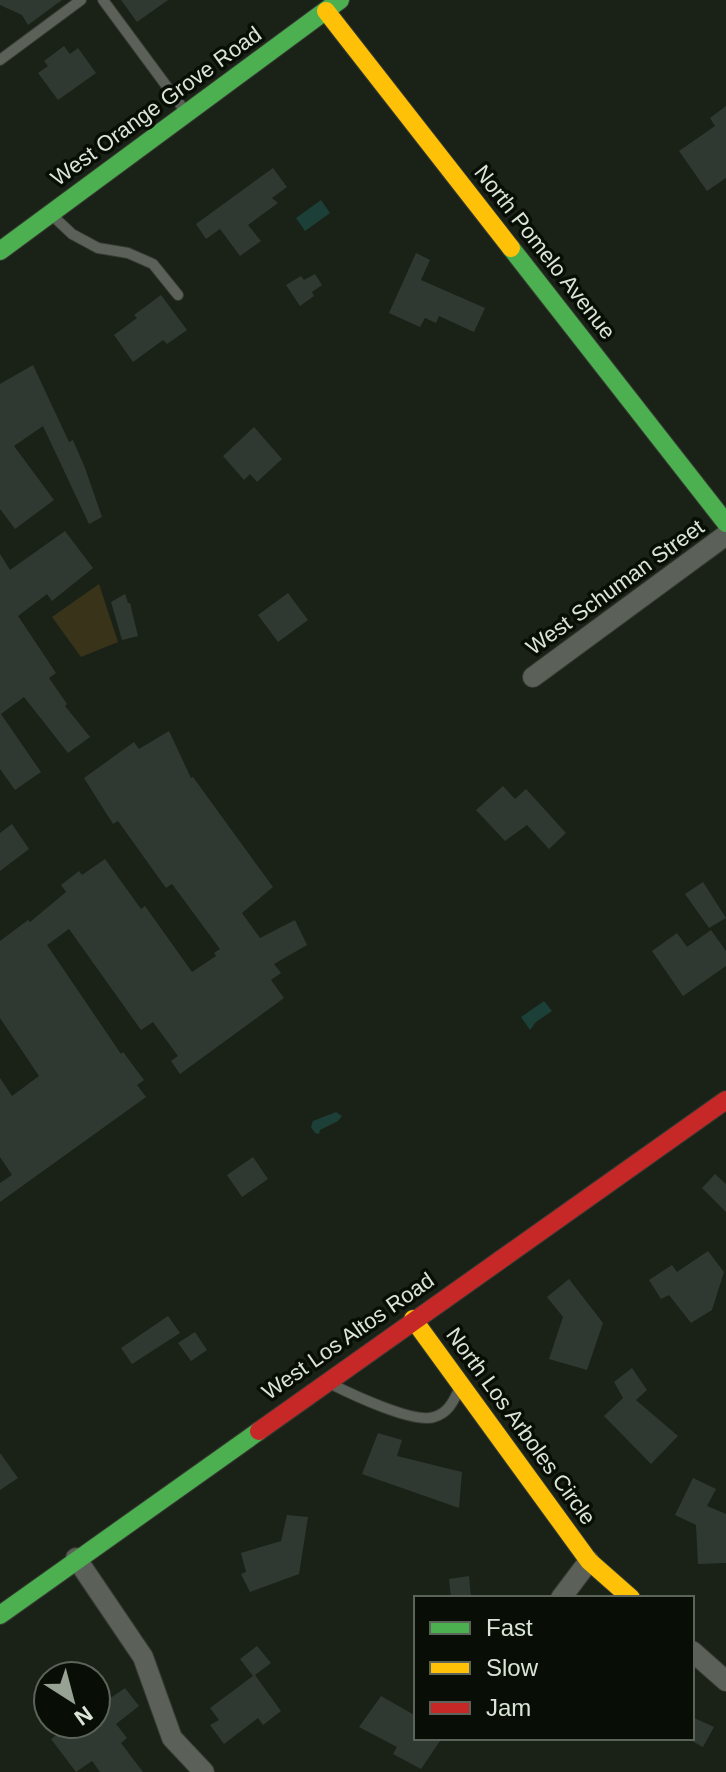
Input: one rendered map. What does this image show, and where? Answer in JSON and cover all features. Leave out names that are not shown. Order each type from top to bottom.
[{"type":"street","name":"West Orange Grove Road","points":[[0,251],[333,5]]},
{"type":"street","name":"North Pomelo Avenue","points":[[333,5],[726,523]]},
{"type":"street","name":"West Schuman Street","points":[[533,677],[726,535]]},
{"type":"street","name":"West Los Altos Road","points":[[0,1615],[76,1558],[726,1100]]},
{"type":"street","name":"North Los Arboles Circle","points":[[413,1319],[589,1561],[629,1596]]},
{"type":"street","points":[[76,1558],[143,1657],[172,1738],[204,1772]]},
{"type":"street","name":"North Los Arboles Circle","points":[[563,1596],[589,1561]]},
{"type":"street","points":[[694,1653],[726,1681]]},
{"type":"lane","points":[[0,60],[81,0]]},
{"type":"lane","points":[[103,0],[187,114]]},
{"type":"lane","points":[[51,214],[72,234],[98,248],[128,253],[153,264],[178,295]]},
{"type":"lane","points":[[326,1382],[367,1401],[415,1416],[433,1418],[451,1407],[461,1386]]},
{"type":"shaded area","points":[[99,584],[118,642],[81,657],[52,617]]},
{"type":"water","points":[[321,200],[330,213],[305,231],[296,218]]},
{"type":"water","points":[[544,1001],[552,1011],[530,1030],[521,1017]]},
{"type":"water","points":[[336,1112],[342,1116],[338,1121],[320,1130],[319,1134],[315,1133],[311,1127],[313,1121]]},
{"type":"building","points":[[0,0],[62,0],[28,25],[22,15],[0,5]]},
{"type":"building","points":[[121,0],[168,0],[137,22]]},
{"type":"building","points":[[64,46],[70,54],[78,48],[96,73],[58,100],[38,73],[48,66],[44,61]]},
{"type":"building","points":[[726,106],[726,178],[707,191],[679,151],[715,126],[710,118]]},
{"type":"building","points":[[273,168],[287,187],[272,198],[278,203],[248,225],[261,241],[240,256],[220,229],[206,239],[196,224]]},
{"type":"building","points":[[416,253],[430,260],[421,280],[485,308],[474,332],[439,316],[436,323],[425,318],[420,327],[389,313]]},
{"type":"building","points":[[315,274],[322,285],[312,292],[314,296],[300,306],[286,285],[301,276],[304,280]]},
{"type":"building","points":[[161,295],[187,330],[167,344],[163,340],[133,362],[114,335]]},
{"type":"building","points":[[33,365],[69,442],[73,440],[85,468],[102,517],[89,524],[43,426],[14,446],[54,500],[15,529],[0,509],[0,384]]},
{"type":"building","points":[[254,427],[282,459],[257,482],[250,474],[244,480],[223,456]]},
{"type":"building","points":[[65,531],[93,568],[52,601],[47,594],[18,616],[56,673],[49,678],[67,704],[65,706],[90,737],[68,753],[24,697],[1,714],[41,772],[15,790],[0,769],[0,554],[10,570]]},
{"type":"building","points":[[288,593],[308,620],[278,642],[258,615]]},
{"type":"building","points":[[125,594],[138,636],[122,640],[111,602]]},
{"type":"building","points":[[169,731],[191,778],[273,887],[242,913],[260,938],[295,920],[307,945],[274,964],[281,973],[271,980],[284,998],[180,1074],[171,1061],[178,1056],[153,1022],[141,1030],[69,929],[47,945],[121,1054],[123,1052],[144,1080],[137,1085],[146,1097],[0,1202],[0,1183],[12,1175],[0,1157],[0,1078],[12,1096],[39,1076],[0,1018],[0,941],[28,920],[30,922],[66,892],[61,885],[79,871],[82,875],[105,859],[141,909],[145,906],[192,972],[216,956],[214,953],[220,949],[172,884],[166,888],[118,821],[113,824],[84,778],[134,742],[139,749]]},
{"type":"building","points":[[503,786],[515,799],[526,789],[566,833],[549,849],[527,825],[505,841],[476,810]]},
{"type":"building","points":[[12,824],[29,849],[0,871],[0,833]]},
{"type":"building","points":[[703,882],[726,918],[709,928],[685,894]]},
{"type":"building","points":[[711,930],[726,951],[726,966],[683,996],[652,951],[677,933],[687,947]]},
{"type":"building","points":[[253,1157],[268,1179],[242,1197],[227,1175]]},
{"type":"building","points":[[715,1174],[726,1184],[726,1212],[702,1188]]},
{"type":"building","points":[[708,1251],[724,1272],[712,1310],[691,1323],[669,1295],[661,1299],[649,1280],[672,1265],[677,1272]]},
{"type":"building","points":[[569,1279],[603,1323],[587,1370],[549,1359],[563,1317],[547,1297]]},
{"type":"building","points":[[168,1316],[180,1333],[132,1364],[121,1348]]},
{"type":"building","points":[[195,1332],[207,1350],[191,1361],[178,1343]]},
{"type":"building","points":[[632,1368],[647,1390],[636,1400],[678,1436],[651,1464],[604,1416],[623,1398],[614,1382]]},
{"type":"building","points":[[378,1433],[402,1440],[397,1456],[462,1472],[459,1508],[362,1474]]},
{"type":"building","points":[[0,1453],[18,1478],[0,1490]]},
{"type":"building","points":[[693,1478],[716,1489],[707,1506],[726,1514],[726,1563],[698,1564],[696,1525],[675,1515]]},
{"type":"building","points":[[287,1515],[308,1517],[299,1574],[250,1592],[241,1574],[246,1572],[241,1553],[281,1541]]},
{"type":"building","points":[[469,1576],[471,1596],[451,1596],[449,1579]]},
{"type":"building","points":[[257,1646],[271,1663],[255,1675],[281,1711],[263,1725],[258,1718],[224,1744],[210,1725],[219,1720],[210,1708],[253,1676],[240,1659]]},
{"type":"building","points":[[125,1688],[139,1706],[116,1724],[127,1738],[121,1743],[143,1772],[100,1772],[92,1761],[76,1772],[52,1740],[112,1740],[112,1697]]},
{"type":"building","points":[[381,1696],[414,1715],[414,1740],[441,1740],[421,1769],[393,1754],[397,1747],[359,1727]]},
{"type":"building","points":[[694,1718],[714,1727],[703,1747],[692,1741]]},
{"type":"traffic: fast","points":[[0,251],[340,0]]},
{"type":"traffic: fast","points":[[511,248],[726,523]]},
{"type":"traffic: fast","points":[[0,1615],[259,1431]]},
{"type":"traffic: slow","points":[[326,11],[511,248]]},
{"type":"traffic: slow","points":[[413,1319],[589,1561],[629,1596]]},
{"type":"traffic: jam","points":[[259,1431],[726,1100]]}]
